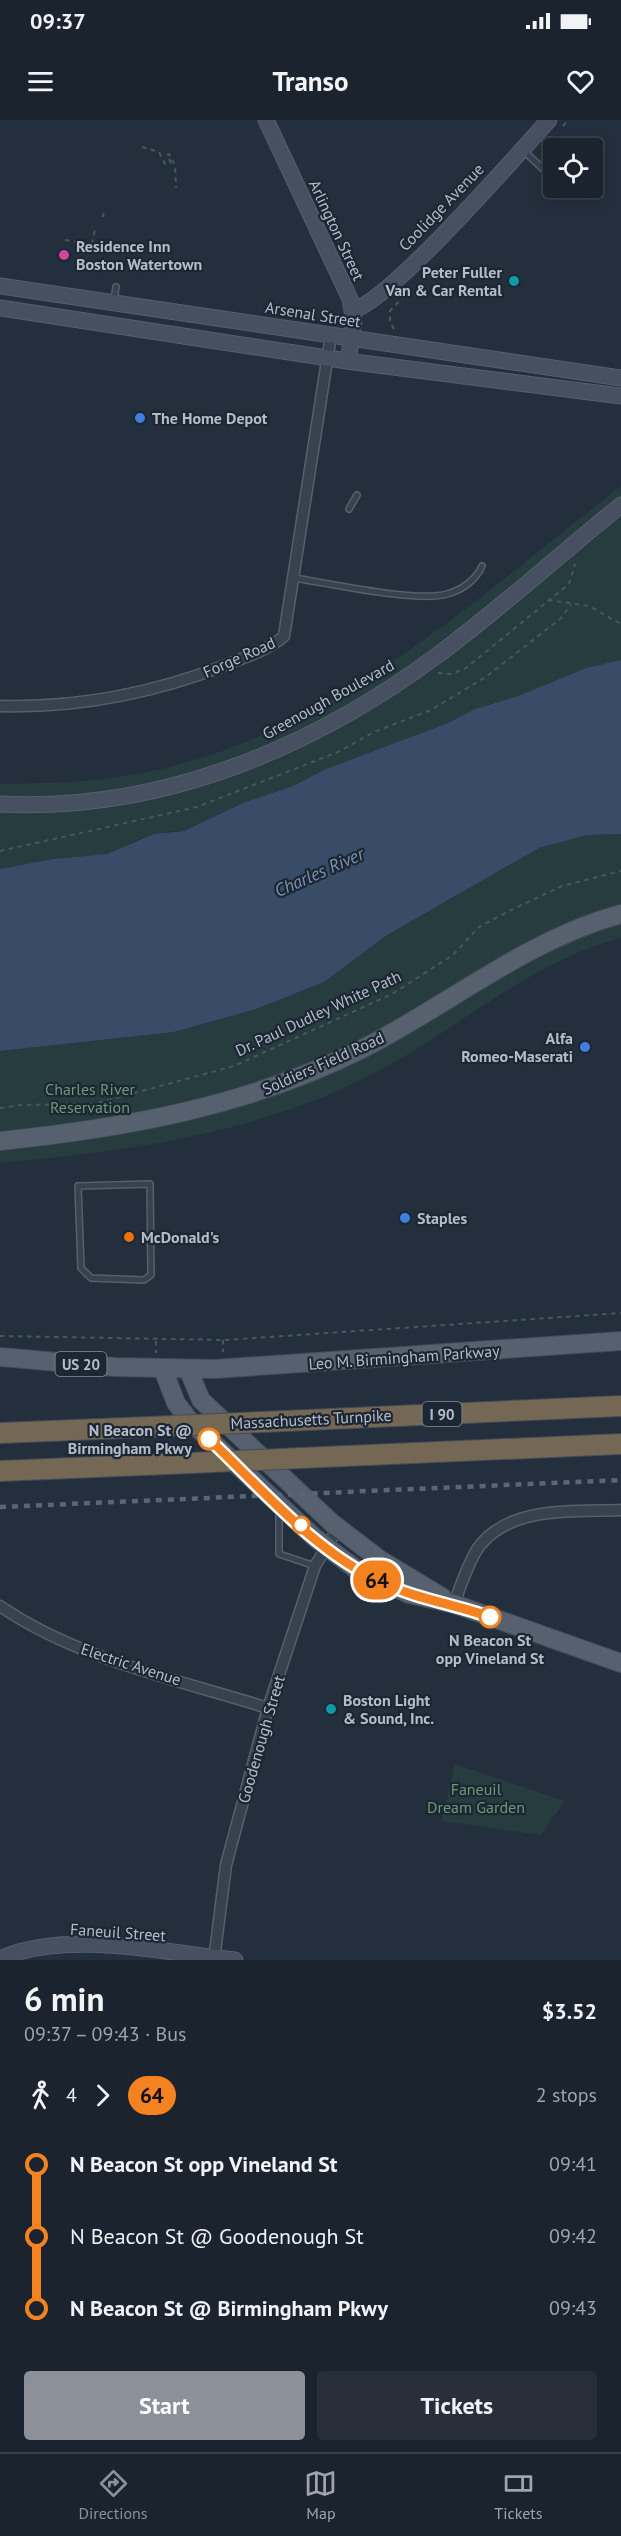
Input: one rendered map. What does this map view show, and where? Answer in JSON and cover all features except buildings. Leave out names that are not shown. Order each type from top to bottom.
[{"type":"highway","name":"Massachusetts Turnpike","points":[[0,1433],[621,1406]]},
{"type":"highway","points":[[0,1471],[621,1444]]},
{"type":"main road","name":"Soldiers Field Road","points":[[0,1141],[141,1122],[210,1107],[269,1088],[341,1059],[386,1037],[542,944],[582,926],[621,914]]},
{"type":"main road","name":"Leo M. Birmingham Parkway","points":[[188,1369],[309,1364],[621,1341]]},
{"type":"main road","name":"US 20","points":[[0,1357],[160,1364],[188,1369]]},
{"type":"main road","points":[[160,1364],[176,1403],[186,1417],[326,1548],[357,1570],[394,1588],[454,1604],[621,1663]]},
{"type":"main road","points":[[188,1369],[201,1400],[338,1528],[379,1559],[454,1604]]},
{"type":"street","name":"Arlington Street","points":[[266,120],[339,275],[353,310],[352,339],[348,361]]},
{"type":"street","name":"Coolidge Avenue","points":[[353,310],[368,304],[380,294],[549,120]]},
{"type":"street","name":"Arsenal Street","points":[[0,286],[621,378]]},
{"type":"street","points":[[0,308],[348,361],[621,396]]},
{"type":"street","name":"Forge Road","points":[[0,706],[51,705],[132,694],[174,684],[244,658],[284,636],[331,335]]},
{"type":"street","name":"Greenough Boulevard","points":[[0,804],[74,804],[148,794],[212,776],[272,752],[364,702],[434,658],[621,505]]},
{"type":"street","points":[[454,1604],[475,1553],[489,1536],[505,1524],[531,1516],[621,1510]]},
{"type":"street","name":"Goodenough Street","points":[[214,1959],[226,1865],[268,1708],[315,1566],[338,1528]]},
{"type":"street","name":"Electric Avenue","points":[[0,1606],[43,1633],[93,1653],[268,1708]]},
{"type":"street","name":"Faneuil Street","points":[[0,1959],[13,1953],[50,1947],[96,1945],[235,1960]]},
{"type":"lane","points":[[522,149],[543,169]]},
{"type":"lane","points":[[114,303],[116,287]]},
{"type":"lane","points":[[349,509],[357,495]]},
{"type":"lane","points":[[294,578],[434,596],[463,587],[477,575],[482,566]]},
{"type":"lane","points":[[150,1184],[151,1275],[144,1280],[97,1280],[86,1275],[81,1268],[78,1186],[150,1184]]},
{"type":"lane","points":[[279,1505],[279,1554],[315,1566]]},
{"type":"path","points":[[142,147],[159,152],[165,164],[171,163],[167,155],[170,154],[175,165],[176,188]]},
{"type":"path","points":[[103,217],[104,210]]},
{"type":"path","points":[[92,244],[94,229]]},
{"type":"path","points":[[65,240],[122,249]]},
{"type":"path","points":[[548,600],[589,606],[621,624]]},
{"type":"path","name":"Dr. Paul Dudley White Path","points":[[0,1108],[22,1105],[94,1104],[234,1066],[392,994],[453,955],[479,927],[499,916],[562,886],[621,871]]},
{"type":"path","name":"Leo M. Birmingham Parkway","points":[[0,1336],[156,1341],[223,1340],[621,1313]]},
{"type":"path","points":[[223,1340],[223,1359]]},
{"type":"path","points":[[156,1341],[160,1364]]},
{"type":"green space","points":[[621,486],[621,660],[586,668],[518,696],[475,709],[448,723],[327,769],[293,786],[245,802],[184,831],[171,831],[138,840],[107,854],[53,859],[0,869],[0,784],[82,781],[131,775],[202,758],[268,732],[332,700],[392,662],[451,620]]},
{"type":"green space","name":"Charles River Reservation","points":[[621,834],[621,938],[588,948],[527,978],[382,1069],[337,1091],[244,1124],[147,1145],[0,1163],[0,1051],[174,1032],[256,1009],[324,982],[387,935],[539,848],[587,835]]},
{"type":"green space","name":"Faneuil Dream Garden","points":[[455,1764],[565,1801],[540,1835],[442,1821]]},
{"type":"water","name":"Charles River","points":[[621,660],[621,834],[587,835],[539,848],[387,935],[324,982],[256,1009],[174,1032],[0,1051],[0,869],[53,859],[107,854],[154,834],[184,831],[245,802],[293,786],[326,769],[448,723],[475,709],[518,696],[586,668]]},
{"type":"railway","points":[[0,1507],[621,1480]]},
{"type":"bus line","name":"64","points":[[209,1439],[315,1538],[357,1570],[409,1594],[454,1604],[490,1617]]},
{"type":"place","name":"Residence Inn Boston Watertown","points":[[64,255]]},
{"type":"place","name":"Peter Fuller Van & Car Rental","points":[[514,281]]},
{"type":"place","name":"The Home Depot","points":[[140,418]]},
{"type":"place","name":"Alfa Romeo-Maserati","points":[[585,1047]]},
{"type":"place","name":"Staples","points":[[405,1218]]},
{"type":"place","name":"McDonald's","points":[[129,1237]]},
{"type":"place","name":"N Beacon St @ Birmingham Pkwy","points":[[209,1439]]},
{"type":"place","name":"N Beacon St opp Vineland St","points":[[490,1617]]},
{"type":"place","name":"Boston Light & Sound, Inc.","points":[[331,1709]]}]
